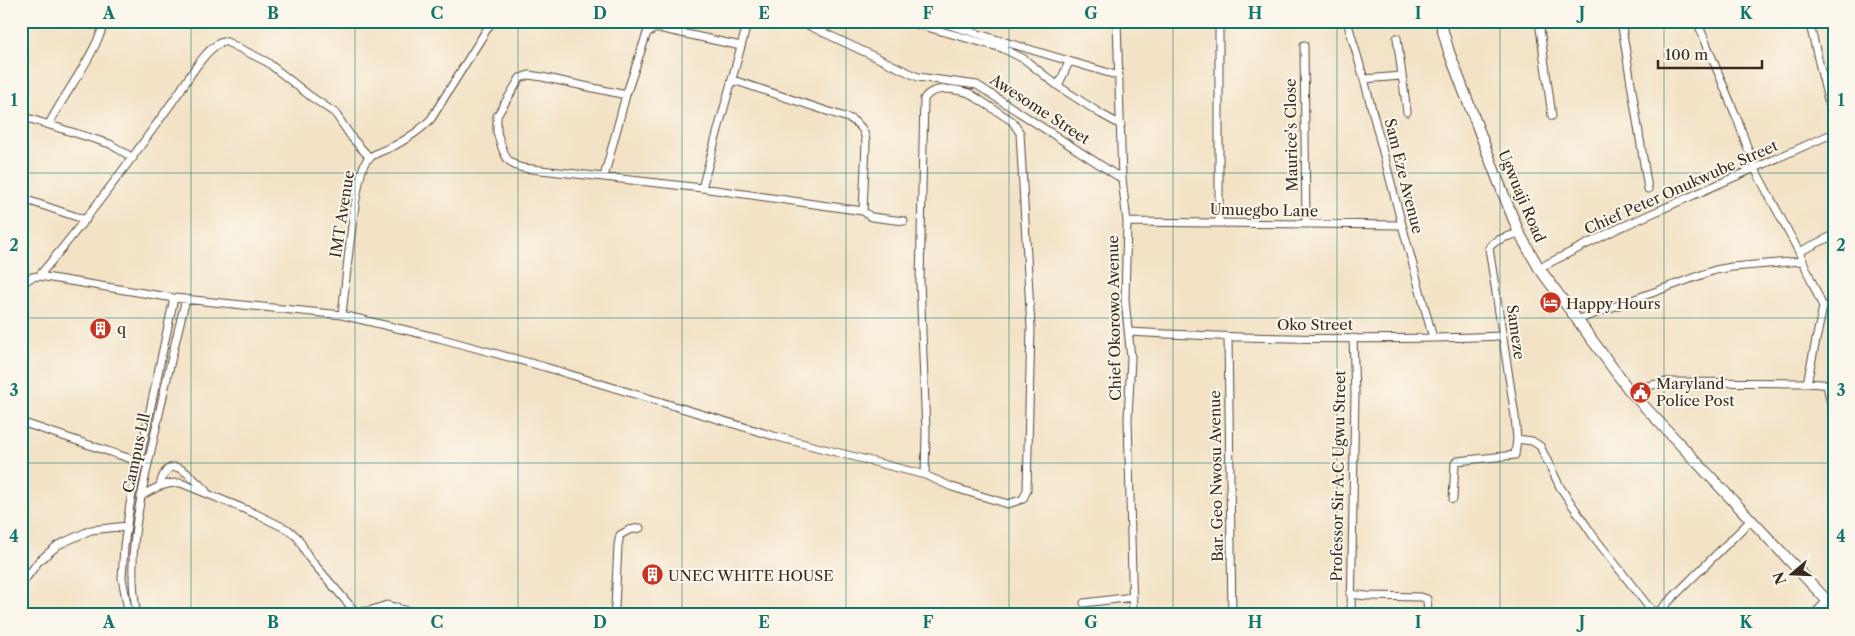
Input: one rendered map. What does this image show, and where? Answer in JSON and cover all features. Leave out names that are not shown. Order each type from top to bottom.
[{"type":"main road","name":"Ugwuaji Road","points":[[1440,21],[1465,94],[1519,233],[1539,268],[1629,390],[1830,604]]},
{"type":"street","points":[[49,124],[85,65],[105,21]]},
{"type":"street","name":"IMT Avenue","points":[[342,315],[362,166],[370,158],[401,141],[432,119],[492,21]]},
{"type":"street","points":[[702,188],[748,21]]},
{"type":"street","name":"Awesome Street","points":[[799,21],[913,75],[977,85],[1122,179]]},
{"type":"street","points":[[905,21],[1002,48],[1024,59],[1058,86],[1101,114],[1121,124]]},
{"type":"street","points":[[935,21],[1119,76]]},
{"type":"street","name":"Chief Okorowo Avenue","points":[[1117,21],[1122,179],[1127,222],[1125,300],[1131,358],[1128,419],[1133,615]]},
{"type":"street","points":[[1219,21],[1219,223]]},
{"type":"street","name":"Sam Eze Avenue","points":[[1347,21],[1433,338]]},
{"type":"street","points":[[1539,21],[1552,116]]},
{"type":"street","points":[[1621,21],[1648,189]]},
{"type":"street","points":[[1698,21],[1755,169],[1799,252],[1823,307],[1807,383]]},
{"type":"street","points":[[1809,21],[1834,125]]},
{"type":"street","points":[[604,177],[626,95],[647,33],[654,29],[663,29],[741,46]]},
{"type":"street","points":[[1397,38],[1407,112]]},
{"type":"street","points":[[40,276],[86,220],[133,158],[202,59],[218,42],[227,42],[267,62],[335,113],[352,138],[370,158]]},
{"type":"street","name":"Maurice's Close","points":[[1304,45],[1306,224]]},
{"type":"street","points":[[1058,86],[1069,62]]},
{"type":"street","points":[[626,95],[529,75],[520,78],[497,116],[497,132],[507,159],[516,166],[702,188],[863,211],[872,217],[904,221]]},
{"type":"street","points":[[1364,79],[1401,76]]},
{"type":"street","points":[[733,80],[851,119],[861,126],[865,132],[866,143],[863,211]]},
{"type":"street","points":[[21,284],[32,277],[40,276],[174,298],[342,315],[439,338],[545,367],[774,436],[925,476],[952,487],[1008,504],[1023,499],[1027,490],[1031,328],[1020,133],[1012,120],[969,93],[962,91],[936,91],[928,94],[924,99],[920,281],[926,431],[925,476]]},
{"type":"street","points":[[21,116],[110,144],[133,158]]},
{"type":"street","name":"Chief Peter Onukwube Street","points":[[1539,268],[1617,229],[1834,133]]},
{"type":"street","points":[[21,198],[86,220]]},
{"type":"street","name":"Umuegbo Lane","points":[[1127,222],[1402,225]]},
{"type":"street","name":"Sameze","points":[[1454,499],[1455,463],[1457,461],[1515,454],[1517,439],[1498,299],[1489,248],[1497,241],[1519,233]]},
{"type":"street","points":[[1799,252],[1834,235]]},
{"type":"street","points":[[1577,320],[1715,270],[1802,260]]},
{"type":"street","points":[[129,615],[122,578],[127,526],[174,298]]},
{"type":"street","name":"Campus Lll","points":[[137,615],[132,559],[136,518],[186,299]]},
{"type":"street","points":[[1823,307],[1834,305]]},
{"type":"street","name":"Oko Street","points":[[1129,332],[1228,337],[1433,338],[1502,336]]},
{"type":"street","name":"Bar. Geo Nwosu Avenue","points":[[1228,337],[1232,615]]},
{"type":"street","name":"Professor Sir A.C Ugwu Street","points":[[1351,615],[1355,393],[1353,338]]},
{"type":"street","points":[[1629,390],[1666,382],[1807,383],[1830,385],[1834,418]]},
{"type":"street","points":[[21,422],[148,465]]},
{"type":"street","points":[[1517,439],[1532,441],[1540,446],[1560,488],[1594,537],[1655,615],[1752,520]]},
{"type":"street","points":[[160,485],[164,472],[176,467],[189,474],[208,493]]},
{"type":"street","points":[[141,496],[160,485],[171,482],[181,483],[208,493],[254,513],[295,534],[309,558],[358,613],[387,605],[422,615]]},
{"type":"street","points":[[21,585],[38,562],[58,545],[90,530],[127,526]]},
{"type":"street","points":[[613,615],[620,535],[629,530],[640,528]]},
{"type":"street","points":[[1350,594],[1421,597],[1427,600],[1428,615]]},
{"type":"street","points":[[1084,603],[1133,597]]},
{"type":"street","points":[[1813,615],[1830,604]]},
{"type":"street","points":[[390,615],[397,607]]},
{"type":"place","name":"Happy Hours","points":[[1550,303]]},
{"type":"place","name":"q","points":[[101,328]]},
{"type":"place","name":"Maryland Police Post","points":[[1640,392]]},
{"type":"place","name":"UNEC WHITE HOUSE","points":[[652,575]]}]
